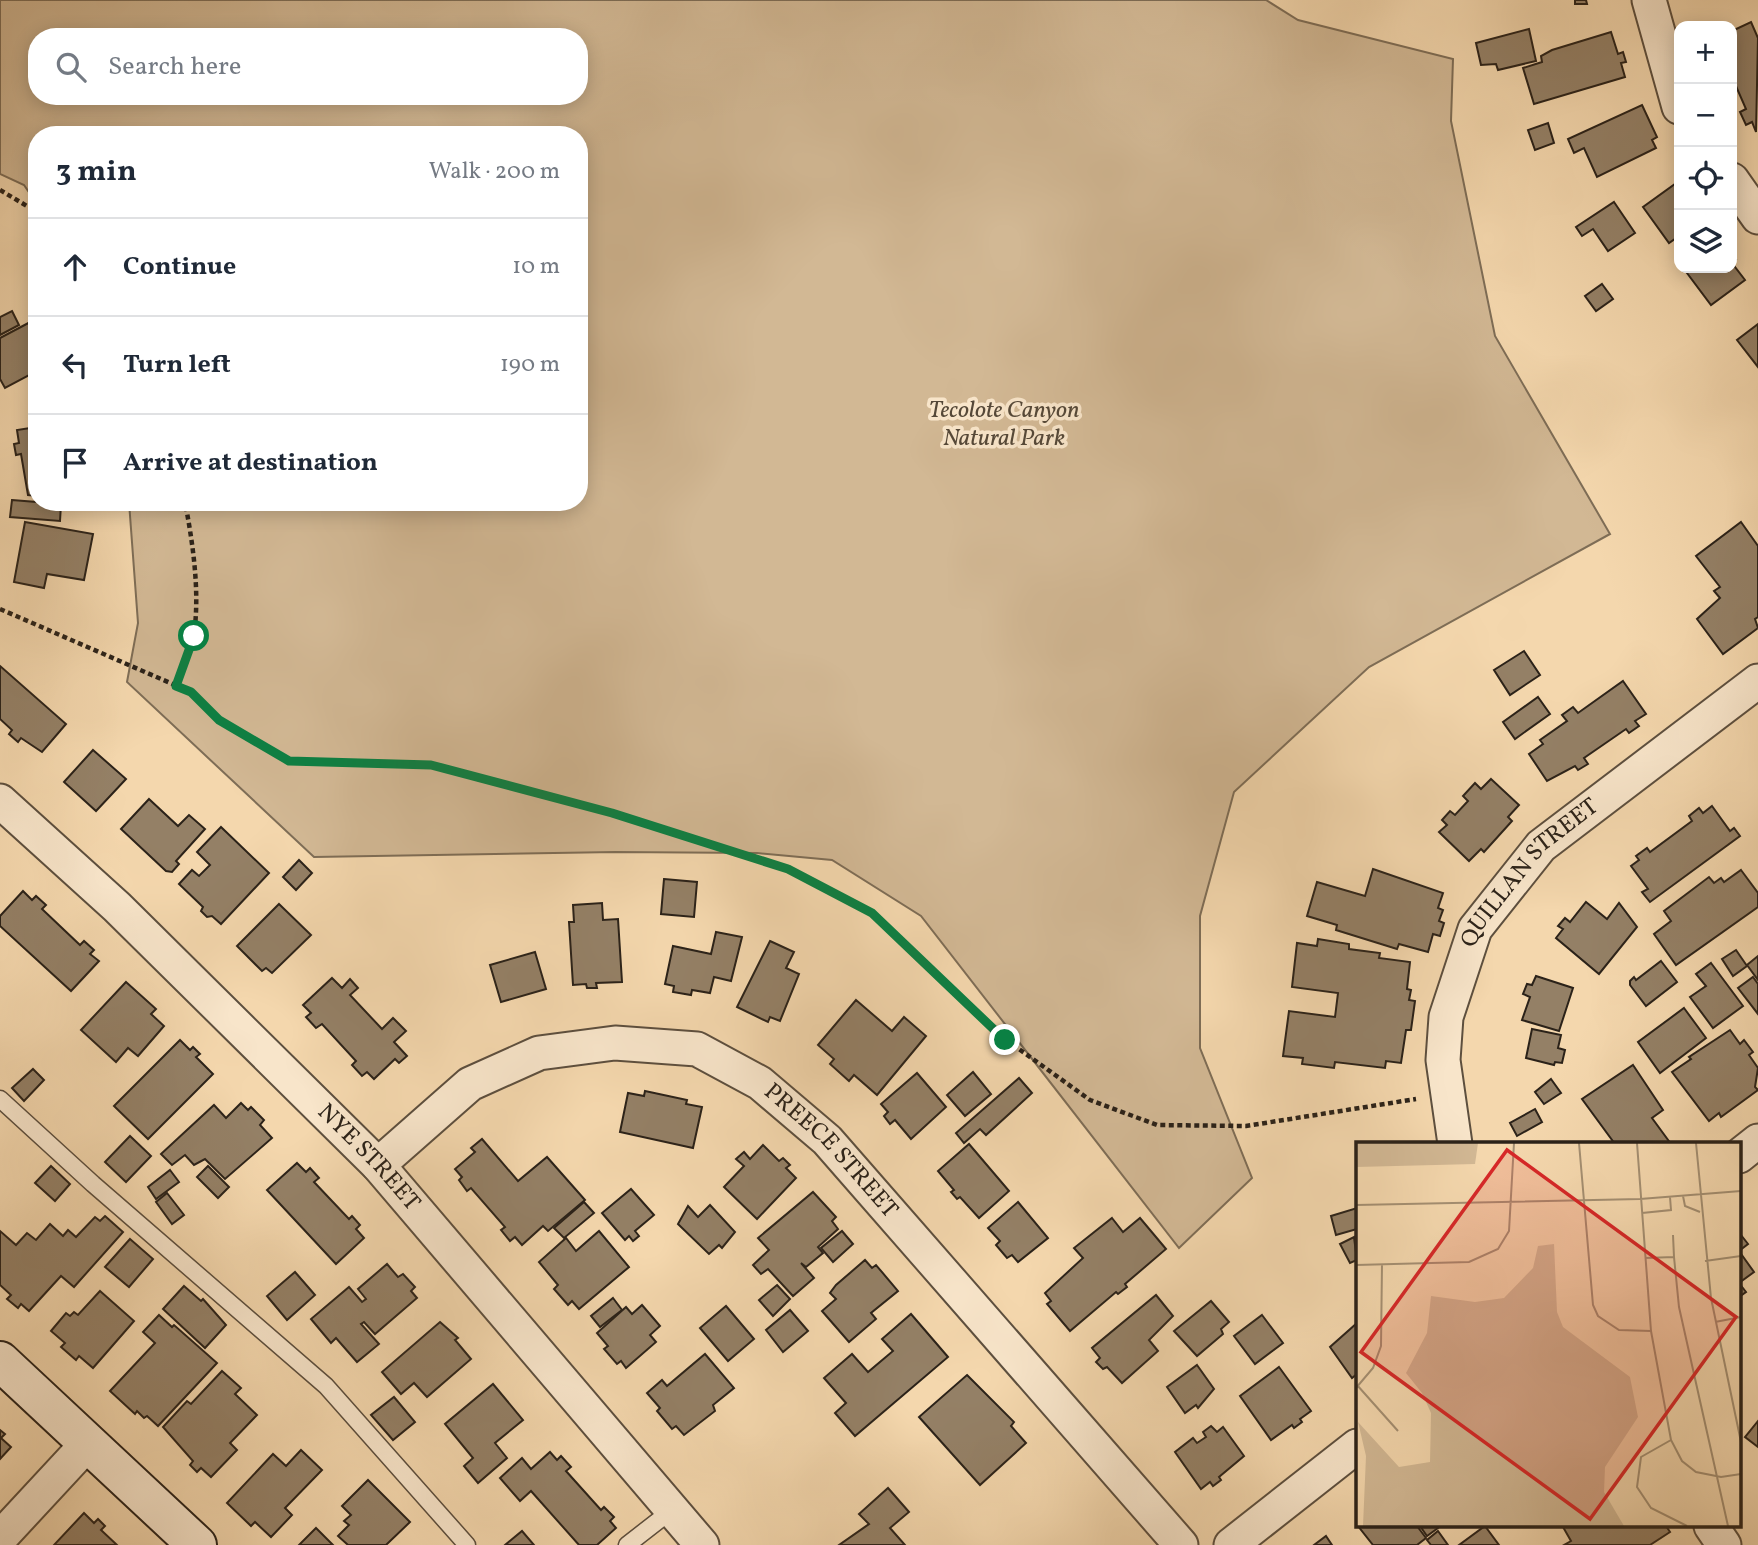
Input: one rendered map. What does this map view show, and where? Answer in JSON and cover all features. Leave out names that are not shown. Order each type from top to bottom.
[{"type":"street","points":[[1649,0],[1674,89]]},
{"type":"street","points":[[1737,187],[1758,216]]},
{"type":"street","name":"QUILLAN STREET","points":[[1455,1142],[1443,1059],[1446,1017],[1475,929],[1541,846],[1758,681]]},
{"type":"street","name":"NYE STREET","points":[[0,801],[117,907],[378,1165],[702,1545]]},
{"type":"street","name":"PREECE STREET","points":[[378,1165],[470,1084],[540,1054],[615,1043],[697,1049],[760,1083],[827,1140],[1181,1545]]},
{"type":"street","points":[[1740,1155],[1758,1142]]},
{"type":"street","points":[[0,1362],[197,1545]]},
{"type":"street","points":[[0,1538],[89,1442]]},
{"type":"street","points":[[1231,1545],[1356,1447]]},
{"type":"street","points":[[1712,1528],[1724,1545]]},
{"type":"lane","points":[[0,1099],[93,1184],[326,1387],[467,1545]]},
{"type":"lane","points":[[627,1545],[672,1510]]},
{"type":"path","points":[[0,190],[28,207]]},
{"type":"path","points":[[176,686],[194,636],[196,609],[191,533],[187,511]]},
{"type":"path","points":[[0,609],[191,692],[219,720],[289,761],[431,765],[612,813],[788,869],[872,913],[1005,1040],[1090,1100],[1157,1125],[1246,1126],[1448,1095]]},
{"type":"green space","name":"Tecolote Canyon Natural Park","points":[[0,0],[1266,0],[1298,20],[1453,59],[1451,121],[1495,336],[1610,534],[1369,667],[1234,792],[1200,916],[1200,1048],[1252,1178],[1179,1248],[921,916],[832,860],[757,853],[615,852],[314,857],[127,682],[138,623],[130,511],[588,511],[588,126],[28,126],[28,191],[24,185],[0,174]]},
{"type":"building","points":[[1575,0],[1586,0],[1587,4],[1575,4]]},
{"type":"building","points":[[1751,22],[1758,38],[1756,132],[1752,122],[1746,125],[1740,112],[1746,109],[1737,88],[1737,29]]},
{"type":"building","points":[[1529,29],[1536,61],[1498,70],[1496,64],[1481,65],[1476,43]]},
{"type":"building","points":[[1611,32],[1618,54],[1623,52],[1626,62],[1621,63],[1625,77],[1534,104],[1523,68],[1542,62],[1541,56],[1552,50]]},
{"type":"building","points":[[1642,105],[1657,137],[1652,140],[1656,148],[1597,177],[1584,148],[1574,153],[1568,139]]},
{"type":"building","points":[[1548,123],[1554,143],[1535,150],[1528,130]]},
{"type":"building","points":[[1674,185],[1674,240],[1669,243],[1643,207]]},
{"type":"building","points":[[1614,202],[1635,233],[1608,251],[1593,229],[1582,236],[1576,227]]},
{"type":"building","points":[[1737,270],[1745,280],[1711,305],[1687,273],[1737,273]]},
{"type":"building","points":[[1602,284],[1613,299],[1596,311],[1585,296]]},
{"type":"building","points":[[12,311],[19,325],[0,335],[0,317]]},
{"type":"building","points":[[28,323],[28,376],[5,388],[0,379],[0,338]]},
{"type":"building","points":[[1758,324],[1758,367],[1737,340]]},
{"type":"building","points":[[28,428],[28,495],[21,454],[16,455],[14,444],[19,443],[17,430]]},
{"type":"building","points":[[12,500],[28,501],[28,511],[61,511],[60,521],[10,517]]},
{"type":"building","points":[[25,522],[93,534],[84,580],[47,574],[44,588],[14,582]]},
{"type":"building","points":[[1741,522],[1758,546],[1758,617],[1755,619],[1758,628],[1723,654],[1697,619],[1720,598],[1714,591],[1720,587],[1696,556]]},
{"type":"building","points":[[1524,651],[1540,675],[1510,695],[1494,670]]},
{"type":"building","points":[[0,666],[66,724],[42,752],[21,738],[18,742],[9,734],[12,730],[0,719]]},
{"type":"building","points":[[1623,681],[1646,714],[1635,721],[1639,726],[1629,733],[1626,729],[1584,758],[1588,764],[1578,770],[1575,766],[1547,781],[1529,754],[1543,744],[1540,740],[1567,721],[1562,715],[1573,707],[1578,713]]},
{"type":"building","points":[[1538,697],[1550,714],[1515,739],[1503,722]]},
{"type":"building","points":[[93,750],[126,779],[96,811],[64,782]]},
{"type":"building","points":[[1491,779],[1519,805],[1508,817],[1512,821],[1484,852],[1481,849],[1469,861],[1439,832],[1447,825],[1442,820],[1450,811],[1455,815],[1468,801],[1463,796],[1475,783],[1481,789]]},
{"type":"building","points":[[149,799],[178,826],[189,815],[205,829],[176,861],[179,864],[172,872],[166,871],[121,829]]},
{"type":"building","points":[[1712,806],[1730,831],[1734,828],[1740,836],[1650,902],[1642,892],[1648,889],[1631,866],[1639,860],[1636,856],[1647,848],[1650,852],[1692,821],[1689,816],[1699,808],[1703,813]]},
{"type":"building","points":[[221,827],[269,873],[221,924],[212,916],[207,917],[201,911],[203,907],[179,884],[192,870],[199,876],[210,865],[197,852]]},
{"type":"building","points":[[299,860],[312,873],[296,890],[283,877]]},
{"type":"building","points":[[1373,869],[1443,893],[1438,908],[1443,910],[1439,921],[1444,923],[1440,936],[1433,934],[1428,952],[1399,944],[1397,949],[1336,930],[1337,925],[1307,916],[1317,882],[1365,896]]},
{"type":"building","points":[[1741,870],[1758,893],[1758,907],[1676,965],[1654,934],[1671,921],[1664,911],[1709,877],[1714,883],[1721,878],[1724,882]]},
{"type":"building","points":[[664,879],[697,882],[694,917],[661,914]]},
{"type":"building","points":[[23,891],[32,900],[36,896],[46,905],[42,909],[80,945],[84,941],[94,950],[90,954],[99,961],[71,991],[0,926],[0,916]]},
{"type":"building","points":[[1586,902],[1607,919],[1619,903],[1637,927],[1599,974],[1556,938],[1563,929],[1558,926],[1565,918],[1570,922]]},
{"type":"building","points":[[602,903],[603,920],[618,919],[622,982],[596,983],[597,988],[587,988],[586,984],[573,985],[569,922],[574,922],[573,905]]},
{"type":"building","points":[[279,904],[311,935],[272,973],[266,968],[262,971],[237,946]]},
{"type":"building","points":[[716,932],[742,937],[731,981],[714,977],[710,993],[692,990],[691,995],[673,992],[674,986],[665,984],[673,946],[711,954]]},
{"type":"building","points":[[1318,939],[1349,944],[1349,949],[1380,953],[1379,958],[1410,962],[1407,989],[1411,990],[1409,1000],[1415,1001],[1411,1030],[1406,1030],[1401,1063],[1386,1061],[1385,1068],[1335,1062],[1334,1068],[1302,1064],[1303,1058],[1283,1056],[1289,1011],[1335,1017],[1338,993],[1292,987],[1297,943],[1317,946]]},
{"type":"building","points":[[770,941],[794,952],[786,968],[799,974],[780,1021],[770,1017],[768,1022],[737,1007]]},
{"type":"building","points":[[1736,950],[1747,966],[1733,976],[1722,959]]},
{"type":"building","points":[[535,952],[546,989],[501,1002],[490,965]]},
{"type":"building","points":[[1758,956],[1758,980],[1747,965]]},
{"type":"building","points":[[1661,961],[1677,982],[1646,1006],[1630,985],[1630,981],[1634,977],[1636,980]]},
{"type":"building","points":[[1711,963],[1743,1006],[1713,1028],[1690,997],[1706,986],[1696,974]]},
{"type":"building","points":[[1536,976],[1573,988],[1559,1031],[1522,1020],[1530,997],[1523,994],[1527,984],[1532,985]]},
{"type":"building","points":[[1753,977],[1758,984],[1758,1014],[1738,988]]},
{"type":"building","points":[[332,978],[342,988],[350,979],[358,988],[350,995],[382,1029],[393,1018],[406,1031],[394,1042],[407,1056],[399,1063],[395,1059],[374,1079],[367,1072],[362,1076],[352,1065],[356,1061],[322,1024],[316,1028],[306,1017],[311,1013],[303,1005]]},
{"type":"building","points":[[126,982],[156,1009],[151,1014],[164,1026],[138,1056],[128,1048],[116,1062],[81,1030]]},
{"type":"building","points":[[856,1000],[892,1031],[904,1017],[926,1036],[877,1095],[854,1075],[849,1081],[830,1064],[834,1059],[818,1045]]},
{"type":"building","points":[[1684,1008],[1706,1038],[1660,1073],[1638,1042]]},
{"type":"building","points":[[1532,1029],[1561,1035],[1558,1048],[1565,1050],[1562,1063],[1555,1062],[1554,1065],[1526,1058]]},
{"type":"building","points":[[1730,1030],[1740,1044],[1744,1040],[1753,1052],[1749,1055],[1758,1068],[1755,1087],[1758,1090],[1721,1117],[1719,1113],[1709,1121],[1672,1072],[1691,1059],[1689,1057]]},
{"type":"building","points":[[180,1040],[190,1050],[193,1047],[200,1054],[196,1057],[213,1074],[148,1139],[114,1106]]},
{"type":"building","points":[[1633,1065],[1663,1110],[1652,1118],[1670,1142],[1614,1142],[1582,1099]]},
{"type":"building","points":[[33,1069],[44,1080],[24,1101],[12,1088]]},
{"type":"building","points":[[973,1072],[991,1094],[965,1116],[947,1095]]},
{"type":"building","points":[[917,1073],[946,1107],[911,1139],[895,1120],[890,1124],[884,1116],[888,1112],[881,1104]]},
{"type":"building","points":[[1019,1078],[1032,1093],[986,1135],[980,1129],[964,1143],[956,1133]]},
{"type":"building","points":[[1551,1079],[1561,1093],[1544,1104],[1535,1092]]},
{"type":"building","points":[[645,1091],[687,1100],[686,1104],[702,1107],[693,1148],[620,1132],[628,1093],[644,1096]]},
{"type":"building","points":[[241,1103],[248,1110],[251,1107],[264,1120],[260,1125],[272,1138],[225,1179],[205,1159],[194,1165],[185,1155],[172,1165],[161,1154],[214,1105],[226,1118]]},
{"type":"building","points":[[1535,1109],[1542,1122],[1517,1136],[1510,1123]]},
{"type":"building","points":[[130,1136],[151,1156],[126,1182],[105,1162]]},
{"type":"building","points":[[482,1139],[518,1181],[547,1157],[585,1200],[548,1231],[543,1226],[522,1245],[515,1237],[510,1241],[501,1230],[505,1227],[471,1188],[467,1191],[459,1180],[462,1177],[455,1169],[475,1152],[471,1148]]},
{"type":"building","points":[[969,1144],[1009,1191],[979,1218],[960,1197],[957,1199],[951,1192],[954,1190],[938,1171]]},
{"type":"building","points":[[763,1145],[779,1161],[783,1158],[790,1165],[786,1168],[796,1178],[757,1219],[724,1187],[744,1166],[736,1159],[744,1152],[750,1159]]},
{"type":"building","points":[[297,1163],[306,1172],[310,1168],[319,1178],[314,1182],[349,1219],[352,1216],[360,1225],[356,1229],[364,1238],[336,1264],[267,1190]]},
{"type":"building","points":[[51,1166],[70,1184],[55,1201],[35,1183]]},
{"type":"building","points":[[208,1166],[229,1187],[218,1198],[197,1177]]},
{"type":"building","points":[[170,1170],[179,1182],[156,1199],[148,1187]]},
{"type":"building","points":[[631,1189],[654,1215],[635,1231],[639,1236],[633,1241],[629,1236],[625,1240],[602,1213]]},
{"type":"building","points":[[813,1192],[836,1217],[832,1221],[838,1229],[818,1247],[823,1253],[806,1267],[801,1263],[814,1278],[793,1296],[768,1269],[761,1274],[753,1265],[769,1250],[758,1238]]},
{"type":"building","points":[[167,1193],[184,1215],[172,1224],[156,1202]]},
{"type":"building","points":[[584,1202],[594,1213],[564,1238],[554,1228]]},
{"type":"building","points":[[1018,1202],[1048,1238],[1018,1262],[1012,1255],[1007,1258],[996,1245],[1000,1241],[988,1228]]},
{"type":"building","points":[[710,1205],[735,1232],[722,1248],[719,1245],[709,1254],[678,1224],[688,1206],[698,1217]]},
{"type":"building","points":[[1356,1208],[1356,1229],[1336,1235],[1331,1216]]},
{"type":"building","points":[[105,1216],[123,1232],[74,1287],[61,1276],[29,1311],[21,1304],[18,1308],[7,1299],[11,1295],[0,1285],[0,1231],[16,1245],[27,1233],[36,1240],[50,1224],[63,1236],[68,1230],[76,1237],[95,1217],[100,1221]]},
{"type":"building","points":[[1112,1218],[1123,1232],[1140,1218],[1166,1249],[1125,1284],[1127,1287],[1118,1294],[1116,1292],[1070,1331],[1047,1304],[1051,1301],[1045,1293],[1083,1258],[1074,1248]]},
{"type":"building","points":[[599,1231],[629,1267],[579,1309],[572,1301],[568,1305],[554,1289],[558,1285],[539,1262],[566,1238],[576,1251]]},
{"type":"building","points":[[842,1231],[853,1244],[833,1262],[821,1248]]},
{"type":"building","points":[[1740,1236],[1748,1244],[1740,1250]]},
{"type":"building","points":[[1354,1237],[1356,1260],[1350,1263],[1340,1244]]},
{"type":"building","points":[[130,1239],[153,1259],[129,1287],[105,1267]]},
{"type":"building","points":[[1740,1252],[1754,1272],[1740,1282]]},
{"type":"building","points":[[865,1260],[872,1268],[876,1265],[898,1291],[871,1313],[876,1319],[849,1342],[822,1311],[836,1299],[830,1293],[836,1285]]},
{"type":"building","points":[[387,1264],[398,1277],[403,1274],[415,1287],[411,1291],[417,1298],[375,1334],[364,1322],[361,1324],[379,1344],[357,1362],[336,1338],[331,1343],[311,1319],[349,1287],[362,1302],[366,1299],[358,1289]]},
{"type":"building","points":[[295,1272],[315,1295],[287,1320],[267,1296]]},
{"type":"building","points":[[1740,1284],[1746,1292],[1740,1296]]},
{"type":"building","points":[[777,1285],[790,1299],[773,1316],[759,1300]]},
{"type":"building","points":[[184,1286],[201,1301],[203,1299],[226,1325],[205,1348],[163,1309]]},
{"type":"building","points":[[100,1291],[134,1321],[93,1368],[79,1356],[76,1360],[61,1347],[65,1343],[51,1331],[66,1313],[70,1316],[74,1312],[78,1315]]},
{"type":"building","points":[[1156,1295],[1173,1316],[1149,1340],[1158,1351],[1122,1383],[1107,1367],[1103,1369],[1096,1362],[1100,1358],[1092,1348]]},
{"type":"building","points":[[613,1298],[622,1310],[600,1327],[591,1316]]},
{"type":"building","points":[[1211,1301],[1229,1322],[1221,1329],[1223,1334],[1197,1356],[1174,1331]]},
{"type":"building","points":[[642,1305],[660,1326],[650,1335],[656,1342],[626,1368],[621,1361],[617,1364],[604,1349],[608,1346],[597,1333],[626,1307],[632,1314]]},
{"type":"building","points":[[726,1306],[754,1339],[728,1361],[700,1328]]},
{"type":"building","points":[[790,1310],[808,1331],[783,1352],[766,1330]]},
{"type":"building","points":[[911,1314],[948,1357],[855,1436],[835,1413],[846,1403],[824,1378],[852,1354],[868,1372],[893,1351],[882,1339]]},
{"type":"building","points":[[159,1315],[217,1363],[158,1426],[147,1416],[144,1418],[137,1411],[135,1414],[110,1391],[155,1343],[143,1332]]},
{"type":"building","points":[[1262,1315],[1283,1343],[1255,1364],[1234,1336]]},
{"type":"building","points":[[440,1322],[458,1338],[455,1340],[471,1359],[427,1397],[414,1383],[401,1394],[382,1372]]},
{"type":"building","points":[[1356,1324],[1356,1375],[1352,1378],[1330,1347]]},
{"type":"building","points":[[705,1354],[734,1388],[713,1405],[715,1411],[684,1435],[676,1426],[672,1429],[657,1411],[660,1408],[647,1393],[662,1380],[667,1386]]},
{"type":"building","points":[[1197,1365],[1214,1389],[1198,1408],[1196,1405],[1185,1413],[1167,1387]]},
{"type":"building","points":[[1279,1367],[1311,1411],[1300,1419],[1302,1422],[1294,1428],[1292,1425],[1271,1440],[1240,1396]]},
{"type":"building","points":[[222,1371],[241,1388],[235,1394],[257,1415],[230,1443],[237,1450],[211,1477],[201,1468],[197,1472],[190,1465],[193,1461],[163,1427],[187,1401],[191,1404]]},
{"type":"building","points":[[967,1375],[1014,1422],[1011,1426],[1026,1443],[980,1485],[919,1417]]},
{"type":"building","points":[[493,1384],[523,1420],[495,1443],[507,1458],[478,1483],[464,1466],[473,1458],[445,1424]]},
{"type":"building","points":[[394,1397],[415,1422],[393,1440],[371,1415]]},
{"type":"building","points":[[1758,1421],[1758,1447],[1745,1437]]},
{"type":"building","points":[[1211,1426],[1217,1432],[1223,1427],[1244,1456],[1219,1477],[1221,1480],[1213,1486],[1210,1482],[1201,1489],[1175,1452],[1193,1438],[1197,1443],[1206,1437],[1203,1432]]},
{"type":"building","points":[[0,1430],[5,1434],[1,1438],[11,1447],[0,1459]]},
{"type":"building","points":[[301,1450],[322,1470],[285,1508],[292,1515],[271,1537],[255,1522],[251,1526],[227,1503],[273,1454],[286,1466]]},
{"type":"building","points":[[550,1452],[557,1460],[561,1456],[571,1467],[566,1471],[601,1510],[604,1507],[614,1517],[610,1521],[616,1528],[597,1545],[579,1545],[531,1491],[520,1501],[500,1478],[522,1458],[531,1469]]},
{"type":"building","points":[[368,1480],[410,1522],[386,1545],[348,1545],[338,1536],[349,1525],[344,1521],[351,1515],[342,1506]]},
{"type":"building","points":[[888,1488],[909,1512],[890,1528],[905,1545],[839,1545],[869,1524],[859,1514]]},
{"type":"building","points":[[84,1513],[94,1523],[98,1519],[105,1526],[101,1530],[117,1545],[54,1545]]},
{"type":"building","points":[[316,1528],[333,1545],[299,1545]]},
{"type":"building","points":[[1360,1528],[1418,1528],[1426,1538],[1417,1545],[1373,1545]]},
{"type":"building","points":[[1421,1528],[1438,1528],[1427,1536]]},
{"type":"building","points":[[1482,1528],[1486,1528],[1499,1545],[1459,1545]]},
{"type":"building","points":[[1564,1528],[1667,1528],[1670,1532],[1650,1545],[1564,1545],[1571,1541]]},
{"type":"building","points":[[522,1531],[534,1545],[505,1545]]},
{"type":"building","points":[[1438,1531],[1448,1545],[1431,1545],[1427,1540]]},
{"type":"building","points":[[1326,1536],[1332,1545],[1314,1545]]},
{"type":"route","points":[[194,636],[176,686],[191,692],[219,720],[289,761],[431,765],[612,813],[788,869],[872,913],[1005,1040]]}]
